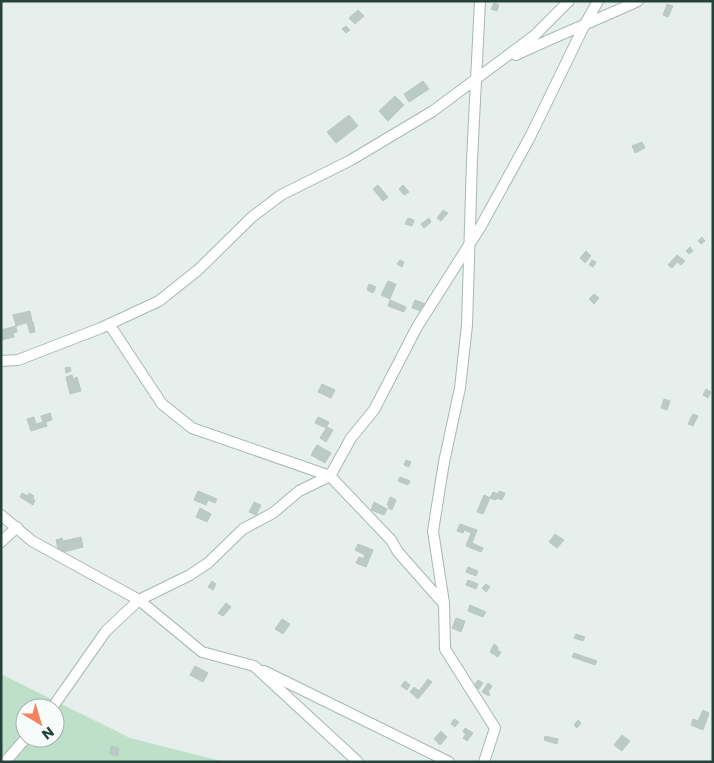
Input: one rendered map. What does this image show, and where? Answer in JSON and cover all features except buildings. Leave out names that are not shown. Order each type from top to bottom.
[{"type":"street","points":[[480,1],[468,325],[460,388],[444,462],[433,531],[444,603],[445,649],[495,728],[484,762]]},
{"type":"street","points":[[1,361],[18,360],[109,324],[159,301],[198,270],[252,217],[281,195],[351,160],[432,111],[535,35],[569,1]]},
{"type":"street","points":[[59,698],[106,632],[139,600],[208,563],[224,550],[232,538],[243,529],[273,513],[299,491],[330,476],[351,438],[374,410],[417,327],[470,245],[530,137],[598,1]]},
{"type":"street","points":[[497,64],[638,1]]},
{"type":"street","points":[[109,324],[162,404],[192,428],[330,476],[391,540],[398,552],[444,603]]},
{"type":"street","points":[[1,515],[32,541],[139,600],[202,652],[254,666],[449,762]]},
{"type":"street","points":[[1,542],[17,527]]},
{"type":"street","points":[[254,666],[358,762]]},
{"type":"street","points":[[5,762],[17,748]]},
{"type":"green space","points":[[1,674],[49,698],[15,698],[15,748],[65,748],[65,706],[130,738],[225,762],[1,762]]}]
